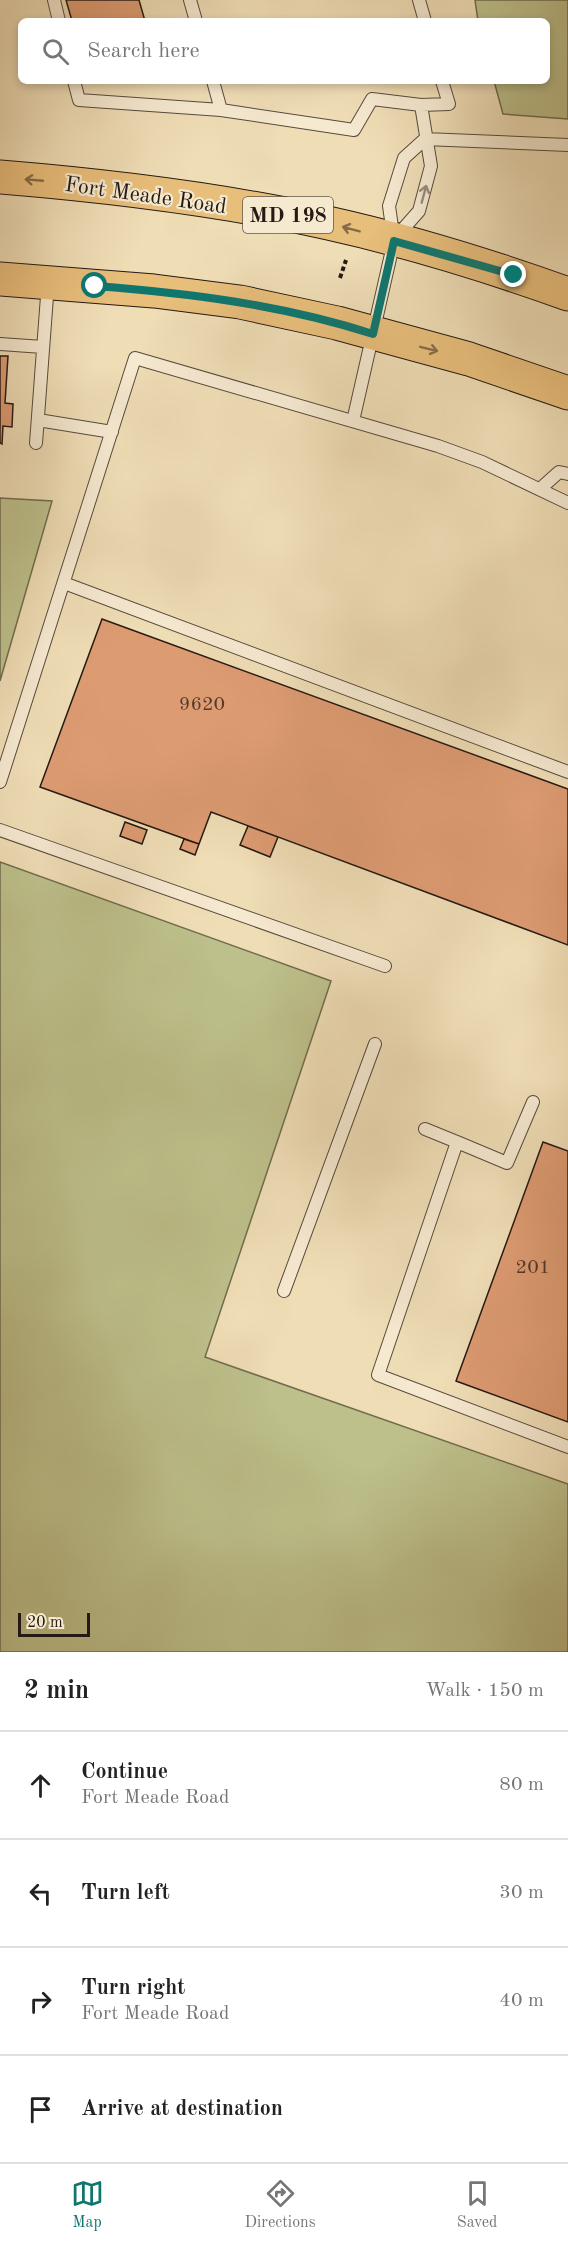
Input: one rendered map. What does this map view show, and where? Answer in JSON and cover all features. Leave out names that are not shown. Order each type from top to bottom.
[{"type":"main road","name":"Fort Meade Road","points":[[0,177],[85,184],[216,202],[329,223],[469,261],[568,294]]},
{"type":"main road","points":[[0,279],[154,291],[240,302],[337,323],[469,359],[568,393]]},
{"type":"lane","points":[[54,0],[58,18]]},
{"type":"lane","points":[[190,0],[195,18]]},
{"type":"lane","points":[[419,0],[424,18]]},
{"type":"lane","points":[[75,84],[79,100],[221,110],[354,130],[372,99],[421,105],[449,104],[443,84]]},
{"type":"lane","points":[[214,84],[221,110]]},
{"type":"lane","points":[[394,241],[419,211],[431,166],[421,105]]},
{"type":"lane","points":[[353,421],[394,241],[389,206],[404,158],[425,139],[568,145]]},
{"type":"lane","points":[[36,443],[48,283]]},
{"type":"lane","points":[[0,344],[43,347]]},
{"type":"lane","points":[[0,782],[135,358],[438,446],[568,503]]},
{"type":"lane","points":[[38,420],[112,432]]},
{"type":"lane","points":[[540,489],[559,472],[568,474]]},
{"type":"lane","points":[[64,583],[568,772]]},
{"type":"lane","points":[[0,830],[384,966]]},
{"type":"lane","points":[[284,1291],[375,1044]]},
{"type":"lane","points":[[425,1130],[507,1163],[533,1102]]},
{"type":"lane","points":[[457,1142],[378,1375],[568,1447]]},
{"type":"path","points":[[340,278],[346,260]]},
{"type":"green space","points":[[475,0],[568,0],[568,119],[503,114],[495,84],[550,84],[550,18],[478,18]]},
{"type":"green space","points":[[0,498],[52,501],[0,681]]},
{"type":"green space","points":[[0,862],[331,981],[205,1357],[568,1484],[568,1652],[0,1652]]},
{"type":"building","points":[[66,0],[139,0],[144,18],[71,18]]},
{"type":"building","points":[[0,356],[8,356],[5,403],[13,404],[12,427],[3,426],[2,444],[0,443]]},
{"type":"building","points":[[102,619],[568,789],[568,945],[211,812],[199,844],[40,787]]},
{"type":"building","points":[[125,822],[147,830],[142,844],[120,836]]},
{"type":"building","points":[[248,826],[278,837],[270,857],[240,845]]},
{"type":"building","points":[[184,839],[199,844],[195,855],[180,849]]},
{"type":"building","points":[[543,1142],[568,1151],[568,1422],[456,1381]]},
{"type":"route","points":[[95,286],[240,302],[337,323],[373,334],[394,241],[514,275]]}]
